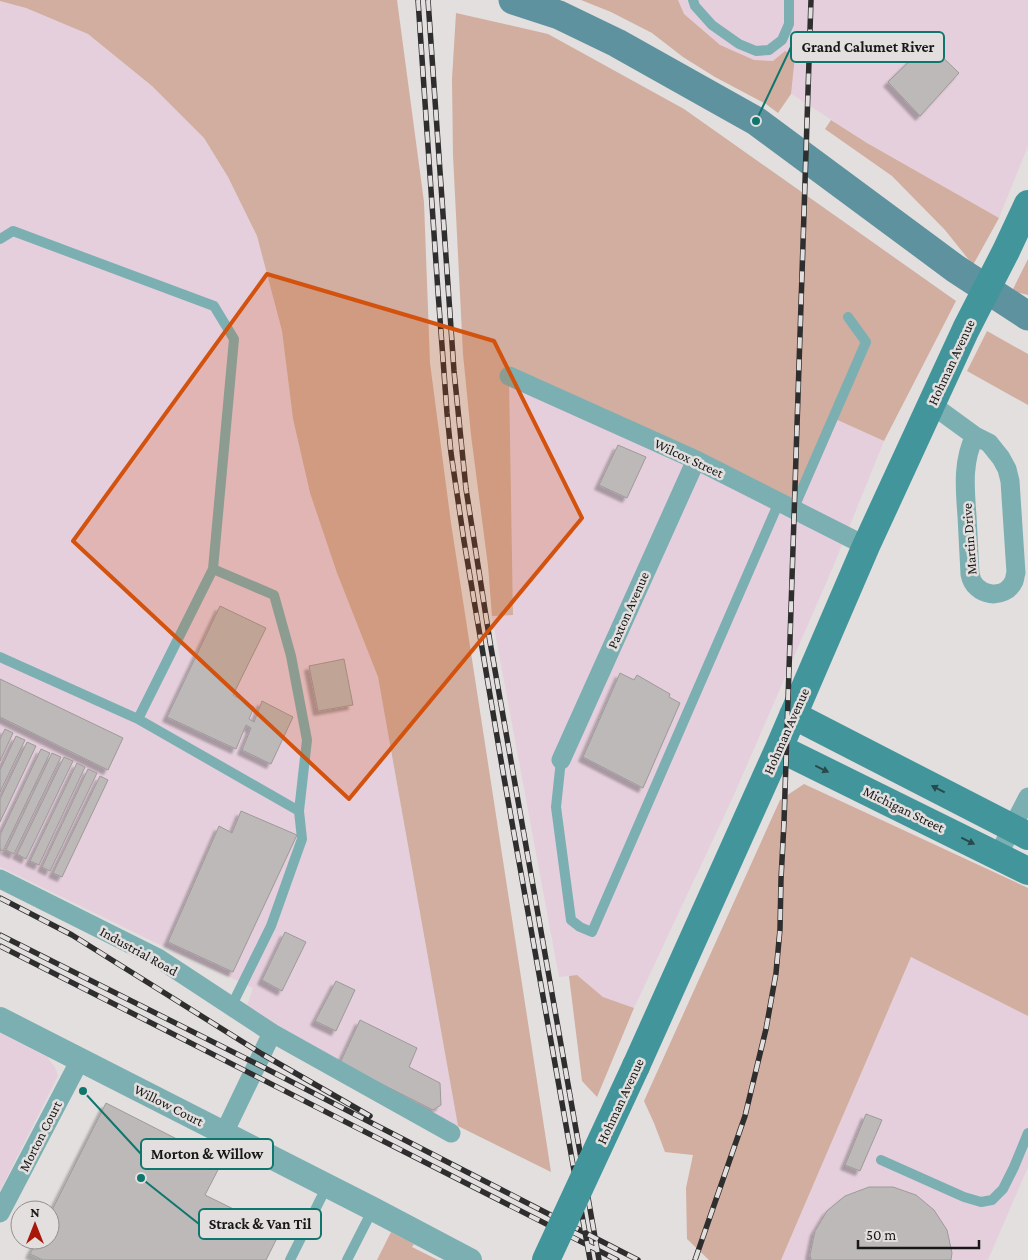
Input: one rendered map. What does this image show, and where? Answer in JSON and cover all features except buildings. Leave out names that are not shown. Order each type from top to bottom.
[{"type":"main road","name":"Hohman Avenue","points":[[546,1260],[636,1066],[779,748],[866,546],[966,329],[1028,204]]},
{"type":"main road","points":[[793,715],[1020,832]]},
{"type":"main road","name":"Michigan Street","points":[[779,748],[1028,871]]},
{"type":"street","name":"Wilcox Street","points":[[509,376],[696,460],[866,546]]},
{"type":"street","name":"Martin Drive","points":[[932,404],[975,436],[989,443],[1008,469],[1016,573],[1014,582],[1006,591],[996,594],[983,592],[976,587],[971,580],[970,574],[965,474],[968,456],[975,436]]},
{"type":"street","name":"Paxton Avenue","points":[[561,760],[696,460]]},
{"type":"street","points":[[998,855],[1020,832],[1028,797]]},
{"type":"street","name":"Industrial Road","points":[[0,879],[158,958],[272,1033],[451,1133]]},
{"type":"street","name":"Willow Court","points":[[0,1019],[470,1260]]},
{"type":"street","points":[[224,1133],[272,1033]]},
{"type":"street","name":"Morton Court","points":[[0,1213],[80,1060]]},
{"type":"lane","points":[[692,0],[712,25],[739,44],[756,51],[769,50],[782,40],[789,24],[789,0]]},
{"type":"lane","points":[[0,239],[13,231],[214,306],[234,339],[213,568],[138,720]]},
{"type":"lane","points":[[561,760],[556,807],[571,920],[580,927],[592,932],[786,506],[866,342],[848,317]]},
{"type":"lane","points":[[213,568],[274,596],[291,656],[307,740],[299,811],[302,839],[271,926],[231,1007]]},
{"type":"lane","points":[[0,658],[138,720],[299,811]]},
{"type":"lane","points":[[881,1160],[964,1197],[981,1202],[992,1200],[1003,1189],[1028,1133]]},
{"type":"lane","points":[[290,1260],[328,1186]]},
{"type":"lane","points":[[347,1260],[372,1209]]},
{"type":"highlighted area","points":[[267,274],[494,341],[582,518],[349,799],[73,541]]},
{"type":"shaded area","points":[[0,0],[397,0],[424,202],[430,363],[451,523],[551,1172],[458,1126],[378,677],[337,573],[310,493],[293,419],[282,331],[257,236],[228,177],[204,138],[152,86],[88,34],[26,8]]},
{"type":"shaded area","points":[[581,0],[678,0],[684,14],[720,45],[754,60],[773,61],[785,51],[795,56],[791,94],[778,113],[766,104],[715,77],[683,57],[652,33],[611,12]]},
{"type":"shaded area","points":[[647,0],[1028,0],[1028,146],[999,218],[867,143]]},
{"type":"shaded area","points":[[0,1],[26,8],[88,34],[152,86],[204,138],[228,177],[257,236],[282,331],[293,419],[310,493],[337,573],[378,677],[458,1126],[318,1054],[246,1009],[253,988],[0,867]]},
{"type":"shaded area","points":[[456,13],[548,34],[684,109],[956,301],[884,441],[833,418],[793,510],[509,376],[513,615],[492,616],[488,566],[471,435],[463,354],[453,155],[452,79]]},
{"type":"shaded area","points":[[831,120],[867,143],[999,218],[973,265],[945,230],[892,176],[825,129]]},
{"type":"shaded area","points":[[1028,259],[1028,295],[1012,291]]},
{"type":"shaded area","points":[[987,331],[1028,354],[1028,405],[967,371]]},
{"type":"shaded area","points":[[509,376],[833,418],[884,441],[833,567],[733,797],[634,1008],[603,997],[577,975],[559,977],[492,616],[513,615]]},
{"type":"shaded area","points":[[804,784],[1028,888],[1028,1016],[911,957],[781,1260],[709,1260],[687,1239],[686,1188],[693,1155],[665,1152],[644,1101],[780,800]]},
{"type":"shaded area","points":[[911,957],[1028,1016],[1028,1167],[988,1260],[781,1260]]},
{"type":"shaded area","points":[[577,975],[603,997],[634,1008],[597,1097],[582,1081],[569,976]]},
{"type":"shaded area","points":[[0,1033],[47,1057],[55,1067],[58,1076],[0,1191]]},
{"type":"shaded area","points":[[391,1232],[414,1244],[412,1247],[438,1260],[377,1260]]},
{"type":"waterway","points":[[513,0],[559,15],[617,43],[756,121],[956,269],[1028,316]]},
{"type":"railway","points":[[418,0],[451,453],[503,772],[590,1260]]},
{"type":"railway","points":[[428,0],[454,371],[466,489],[490,642],[599,1260]]},
{"type":"railway","points":[[695,1260],[745,1116],[766,1029],[776,973],[780,929],[784,822],[811,0]]},
{"type":"railway","points":[[0,898],[72,935],[262,1054],[370,1116]]},
{"type":"railway","points":[[0,935],[257,1064],[638,1260]]},
{"type":"railway","points":[[0,946],[617,1260]]},
{"type":"place","name":"Grand Calumet River","points":[[756,121]]},
{"type":"place","name":"Morton & Willow","points":[[83,1091]]},
{"type":"place","name":"Strack & Van Til","points":[[141,1178]]}]
